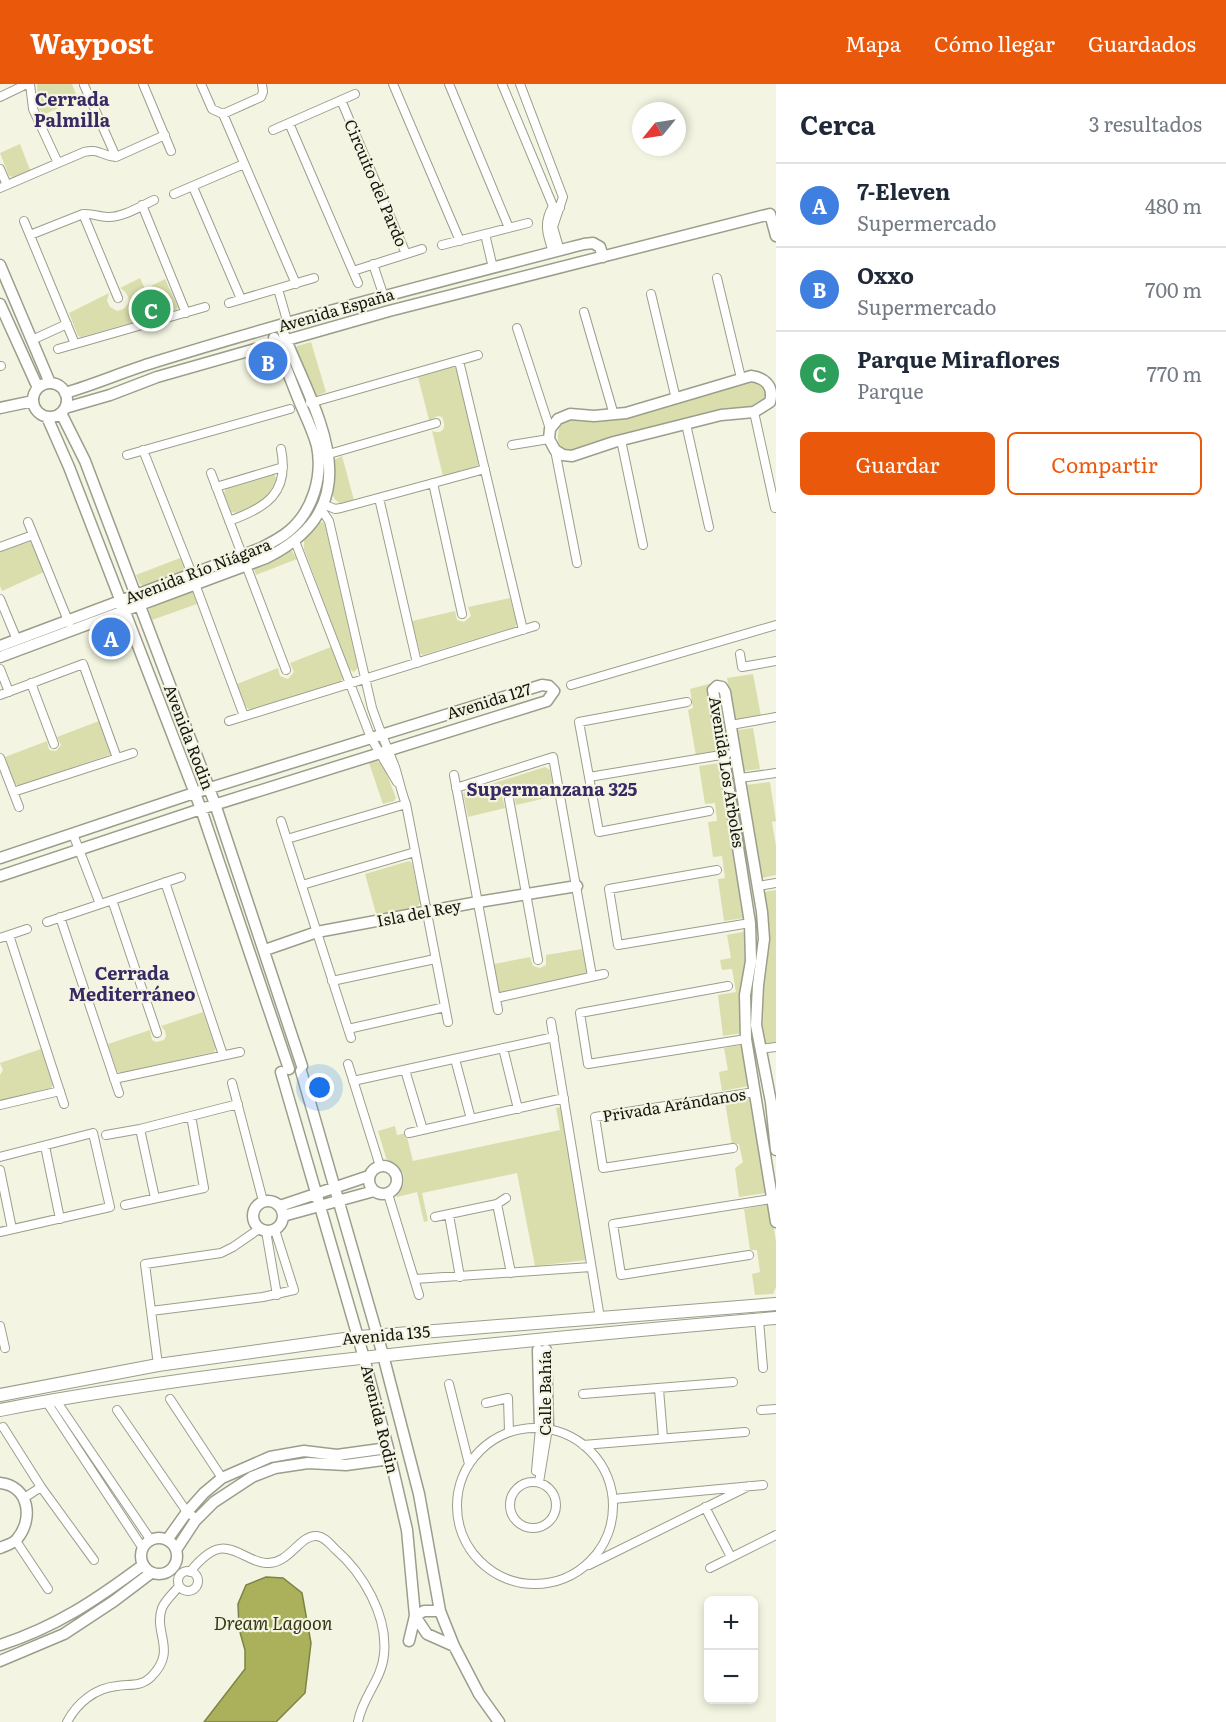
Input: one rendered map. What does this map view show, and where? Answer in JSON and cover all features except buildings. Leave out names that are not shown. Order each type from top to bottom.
[{"type":"main road","name":"Avenida 135","points":[[0,1395],[158,1365],[358,1337],[775,1302]]},
{"type":"main road","name":"Avenida 135","points":[[0,1410],[50,1400],[383,1355],[541,1345],[569,1337],[776,1318]]},
{"type":"main road","points":[[569,1337],[584,1329],[586,1319]]},
{"type":"street","points":[[0,97],[28,84],[33,109],[58,163]]},
{"type":"street","points":[[143,84],[171,151]]},
{"type":"street","points":[[201,84],[212,109],[223,114],[296,284]]},
{"type":"street","points":[[223,114],[261,97],[262,84]]},
{"type":"street","points":[[393,84],[460,241]]},
{"type":"street","points":[[449,84],[509,228]]},
{"type":"street","points":[[502,84],[556,207]]},
{"type":"street","points":[[520,84],[563,197],[556,207],[553,227],[556,251]]},
{"type":"street","points":[[84,85],[116,157]]},
{"type":"street","points":[[341,100],[355,94]]},
{"type":"street","name":"Circuito del Pardo","points":[[273,130],[341,100],[406,254],[353,271]]},
{"type":"street","points":[[516,118],[531,112]]},
{"type":"street","points":[[290,123],[358,283]]},
{"type":"street","points":[[0,169],[3,187],[94,150],[116,157],[165,135]]},
{"type":"street","points":[[174,194],[244,164]]},
{"type":"street","points":[[193,187],[241,299]]},
{"type":"street","points":[[30,236],[83,214],[92,213],[107,218],[116,217],[154,200]]},
{"type":"street","points":[[142,205],[186,312]]},
{"type":"street","points":[[83,214],[118,298]]},
{"type":"street","name":"Avenida España","points":[[47,417],[57,416],[63,410],[157,377],[389,311],[770,214],[776,236]]},
{"type":"street","points":[[24,221],[75,344]]},
{"type":"street","points":[[442,245],[528,223]]},
{"type":"street","points":[[485,234],[493,268]]},
{"type":"street","name":"Avenida España","points":[[65,393],[105,381],[152,362],[556,251],[593,243],[600,247],[603,257]]},
{"type":"street","points":[[406,254],[422,249]]},
{"type":"street","points":[[374,264],[384,297]]},
{"type":"street","points":[[0,265],[51,383]]},
{"type":"street","points":[[229,303],[314,278]]},
{"type":"street","points":[[717,278],[741,378]]},
{"type":"street","points":[[278,289],[280,326]]},
{"type":"street","points":[[651,294],[676,399]]},
{"type":"street","points":[[0,304],[38,388]]},
{"type":"street","points":[[58,349],[205,307]]},
{"type":"street","points":[[584,312],[614,415]]},
{"type":"street","points":[[32,340],[67,324]]},
{"type":"street","name":"Avenida Río Niágara","points":[[244,560],[290,531],[307,510],[318,474],[318,454],[306,404],[281,342],[280,326]]},
{"type":"street","points":[[517,328],[555,450],[577,563]]},
{"type":"street","points":[[306,404],[478,355]]},
{"type":"street","points":[[459,361],[523,630]]},
{"type":"street","points":[[512,445],[550,434],[558,419],[570,414],[614,415],[751,376],[762,378],[773,387],[773,402],[754,412],[721,415],[621,440],[572,456],[563,455],[555,450]]},
{"type":"street","points":[[47,417],[38,413],[33,400],[38,388],[51,383],[59,386],[65,393],[63,410]]},
{"type":"street","points":[[0,408],[33,400]]},
{"type":"street","name":"Avenida Río Niágara","points":[[0,657],[70,626],[244,560],[283,549],[295,541],[307,530],[322,507],[328,482],[329,454],[322,427],[306,404]]},
{"type":"street","points":[[127,455],[290,409]]},
{"type":"street","name":"Avenida Rodin","points":[[63,410],[85,461],[215,804],[265,950],[289,1025],[383,1355],[419,1494],[440,1611],[454,1646],[479,1694],[499,1722]]},
{"type":"street","points":[[754,412],[775,508]]},
{"type":"street","name":"Avenida Rodin","points":[[47,417],[69,466],[201,809],[276,1030],[316,1193],[389,1454],[407,1530],[416,1616]]},
{"type":"street","points":[[329,454],[436,423]]},
{"type":"street","points":[[686,424],[709,527]]},
{"type":"street","points":[[621,440],[643,545]]},
{"type":"street","points":[[229,521],[266,504],[280,485],[283,467],[281,449]]},
{"type":"street","points":[[143,450],[194,579],[244,716]]},
{"type":"street","points":[[216,487],[283,467]]},
{"type":"street","points":[[376,737],[329,521],[322,507],[341,508],[485,469]]},
{"type":"street","points":[[211,473],[286,670]]},
{"type":"street","points":[[433,483],[462,614]]},
{"type":"street","points":[[379,498],[417,663]]},
{"type":"street","points":[[28,522],[70,626]]},
{"type":"street","points":[[0,547],[33,535]]},
{"type":"street","points":[[295,541],[345,672],[406,804],[447,1023]]},
{"type":"street","points":[[0,599],[16,640]]},
{"type":"street","points":[[571,685],[776,625]]},
{"type":"street","name":"Avenida Río Niágara","points":[[0,646],[70,626]]},
{"type":"street","points":[[229,721],[535,626]]},
{"type":"street","points":[[740,654],[742,667],[776,661]]},
{"type":"street","points":[[0,695],[83,664],[117,758]]},
{"type":"street","points":[[0,669],[9,692]]},
{"type":"street","points":[[31,683],[54,744]]},
{"type":"street","name":"Avenida 127","points":[[0,858],[209,788],[542,685],[549,686],[554,691],[547,701],[215,804],[0,876]]},
{"type":"street","name":"Avenida Los Arboles","points":[[776,1150],[773,1102],[757,1069],[746,1039],[745,995],[757,962],[764,939],[758,886],[725,692],[722,687],[717,686],[713,690],[757,962],[756,1025],[760,1049],[757,1069],[755,1092],[772,1166],[771,1199],[776,1222]]},
{"type":"street","points":[[687,702],[579,723],[599,832],[709,812]]},
{"type":"street","points":[[731,725],[776,717]]},
{"type":"street","points":[[589,777],[735,752]]},
{"type":"street","points":[[13,792],[133,753]]},
{"type":"street","points":[[456,788],[553,757],[592,976]]},
{"type":"street","points":[[0,758],[18,807]]},
{"type":"street","points":[[740,778],[776,772]]},
{"type":"street","points":[[454,775],[498,1010]]},
{"type":"street","points":[[509,800],[538,960]]},
{"type":"street","points":[[287,839],[406,804]]},
{"type":"street","points":[[281,821],[351,1038]]},
{"type":"street","points":[[73,834],[100,904]]},
{"type":"street","points":[[302,885],[415,852]]},
{"type":"street","points":[[740,856],[752,855]]},
{"type":"street","points":[[717,870],[609,889],[618,945],[750,924]]},
{"type":"street","points":[[46,922],[181,877]]},
{"type":"street","points":[[165,882],[223,1055]]},
{"type":"street","points":[[758,886],[776,883]]},
{"type":"street","name":"Isla del Rey","points":[[265,950],[317,932],[577,886]]},
{"type":"street","points":[[112,900],[157,1033]]},
{"type":"street","points":[[60,917],[119,1093]]},
{"type":"street","points":[[0,938],[27,929]]},
{"type":"street","points":[[9,935],[64,1104]]},
{"type":"street","points":[[332,981],[435,958]]},
{"type":"street","points":[[496,998],[604,974]]},
{"type":"street","points":[[728,986],[580,1013],[588,1064],[746,1039]]},
{"type":"street","points":[[348,1029],[445,1007]]},
{"type":"street","points":[[551,1022],[600,1318]]},
{"type":"street","points":[[276,1030],[289,1025]]},
{"type":"street","points":[[353,1081],[554,1037]]},
{"type":"street","points":[[760,1049],[776,1047]]},
{"type":"street","points":[[503,1048],[518,1109]]},
{"type":"street","points":[[114,1079],[240,1052]]},
{"type":"street","points":[[455,1059],[471,1119]]},
{"type":"street","points":[[348,1064],[380,1166]]},
{"type":"street","points":[[405,1070],[423,1130]]},
{"type":"street","points":[[232,1083],[263,1201]]},
{"type":"street","points":[[0,1105],[60,1091]]},
{"type":"street","name":"Privada Arándanos","points":[[733,1148],[603,1168],[595,1117],[755,1092]]},
{"type":"street","points":[[409,1133],[564,1098]]},
{"type":"street","points":[[106,1135],[140,1129],[238,1104]]},
{"type":"street","points":[[125,1205],[204,1188],[191,1116]]},
{"type":"street","points":[[140,1129],[155,1198]]},
{"type":"street","points":[[0,1157],[93,1133],[110,1207],[0,1232]]},
{"type":"street","points":[[45,1146],[60,1219]]},
{"type":"street","points":[[282,1211],[316,1193],[369,1176],[375,1168],[380,1166],[394,1170],[398,1179],[396,1188],[383,1195],[374,1191],[369,1176]]},
{"type":"street","points":[[0,1170],[12,1229]]},
{"type":"street","points":[[151,1311],[277,1295],[294,1290],[267,1230],[255,1224],[253,1214],[255,1207],[263,1201],[271,1201],[282,1211],[320,1206],[374,1191]]},
{"type":"street","points":[[388,1194],[419,1295]]},
{"type":"street","points":[[435,1217],[497,1204],[506,1198]]},
{"type":"street","points":[[749,1255],[621,1275],[613,1224],[771,1199]]},
{"type":"street","points":[[497,1204],[511,1273]]},
{"type":"street","points":[[158,1365],[144,1264],[221,1252],[281,1225],[282,1211]]},
{"type":"street","points":[[449,1215],[460,1277]]},
{"type":"street","points":[[267,1230],[277,1295]]},
{"type":"street","points":[[415,1279],[591,1267]]},
{"type":"street","points":[[759,1320],[763,1368]]},
{"type":"street","points":[[0,1326],[5,1348]]},
{"type":"street","name":"Calle Bahía","points":[[537,1482],[544,1428],[541,1345]]},
{"type":"street","points":[[583,1394],[733,1382]]},
{"type":"street","points":[[449,1384],[469,1464]]},
{"type":"street","points":[[659,1389],[663,1438]]},
{"type":"street","points":[[486,1403],[508,1398],[509,1432]]},
{"type":"street","points":[[170,1399],[222,1478]]},
{"type":"street","points":[[50,1400],[68,1417],[146,1543]]},
{"type":"street","points":[[50,1400],[60,1422],[146,1543]]},
{"type":"street","points":[[117,1410],[187,1512],[197,1520]]},
{"type":"street","points":[[761,1410],[775,1411]]},
{"type":"street","points":[[60,1422],[68,1417]]},
{"type":"street","points":[[3,1427],[41,1487],[94,1560]]},
{"type":"street","points":[[582,1569],[600,1550],[611,1525],[613,1499],[608,1478],[598,1460],[583,1445],[564,1434],[544,1428],[526,1428],[509,1432],[480,1450],[469,1464],[460,1484],[457,1505],[460,1527],[468,1547],[482,1564],[500,1576],[520,1583],[542,1584],[563,1579],[749,1486]]},
{"type":"street","points":[[583,1445],[745,1432]]},
{"type":"street","points":[[167,1540],[187,1512],[222,1478],[270,1458],[304,1451],[389,1454]]},
{"type":"street","points":[[176,1551],[167,1540],[156,1538],[146,1543],[141,1560],[147,1569],[157,1575],[169,1572],[176,1562],[176,1551],[197,1520],[214,1502],[252,1477],[275,1468],[308,1463],[346,1466],[389,1454]]},
{"type":"street","points":[[537,1482],[551,1490],[555,1497],[555,1511],[547,1523],[533,1528],[526,1527],[514,1518],[510,1504],[515,1490],[521,1485],[537,1482]]},
{"type":"street","points":[[0,1483],[10,1484],[24,1498],[27,1510],[26,1525],[16,1541],[0,1548]]},
{"type":"street","points":[[613,1499],[763,1485]]},
{"type":"street","points":[[24,1498],[41,1487]]},
{"type":"street","points":[[705,1507],[731,1557]]},
{"type":"street","points":[[190,1572],[199,1560],[218,1550],[227,1549],[253,1561],[269,1563],[281,1561],[306,1539],[315,1535],[324,1538],[350,1562],[371,1597],[382,1628],[384,1654],[378,1680],[364,1700],[358,1722]]},
{"type":"street","points":[[710,1568],[776,1535]]},
{"type":"street","points":[[16,1541],[48,1589]]},
{"type":"street","points":[[0,1645],[58,1622],[147,1569]]},
{"type":"street","points":[[0,1661],[64,1634],[114,1601],[147,1569]]},
{"type":"street","points":[[183,1572],[190,1572],[197,1578],[196,1587],[187,1591],[180,1586],[179,1577],[183,1572]]},
{"type":"street","points":[[67,1722],[78,1705],[96,1692],[107,1687],[138,1685],[149,1679],[162,1665],[165,1653],[161,1610],[165,1602],[180,1586]]},
{"type":"street","points":[[409,1641],[416,1616],[424,1611],[440,1611]]},
{"type":"street","points":[[416,1616],[427,1634],[454,1646]]},
{"type":"shaded area","points":[[37,84],[72,84],[76,94],[81,98],[43,115],[38,107]]},
{"type":"shaded area","points":[[20,144],[30,170],[13,177],[9,176],[0,153]]},
{"type":"shaded area","points":[[140,278],[145,289],[165,279],[178,307],[176,310],[78,336],[69,313],[109,293],[107,301],[110,307],[117,311],[122,309],[129,301],[127,294],[120,288]]},
{"type":"shaded area","points":[[311,342],[326,392],[316,396],[295,350],[297,346]]},
{"type":"shaded area","points":[[456,368],[479,463],[477,466],[443,476],[432,431],[439,432],[443,429],[442,417],[438,416],[429,420],[418,377]]},
{"type":"shaded area","points":[[761,380],[770,399],[743,415],[572,454],[562,451],[558,442],[560,426],[565,418],[597,419],[744,381]]},
{"type":"shaded area","points":[[342,456],[354,500],[342,504],[333,496],[332,485],[334,460]]},
{"type":"shaded area","points":[[274,474],[277,480],[258,504],[246,511],[231,512],[224,493],[226,488]]},
{"type":"shaded area","points":[[323,522],[358,668],[354,672],[349,669],[304,549],[304,540],[318,523]]},
{"type":"shaded area","points":[[29,542],[44,572],[2,591],[0,552]]},
{"type":"shaded area","points":[[292,551],[297,559],[256,575],[254,569],[256,566]]},
{"type":"shaded area","points":[[180,558],[185,569],[183,573],[146,588],[140,584],[136,575]]},
{"type":"shaded area","points":[[189,590],[193,592],[197,604],[152,620],[149,611],[151,604]]},
{"type":"shaded area","points":[[510,598],[517,624],[515,627],[423,655],[420,653],[412,621],[455,611],[457,620],[464,622],[471,616],[468,607]]},
{"type":"shaded area","points":[[331,647],[343,678],[341,682],[250,710],[246,707],[237,684],[278,668],[280,676],[288,679],[294,672],[290,663]]},
{"type":"shaded area","points":[[753,674],[761,716],[735,720],[727,678]]},
{"type":"shaded area","points":[[712,683],[709,695],[718,752],[696,756],[688,710],[693,708],[690,689]]},
{"type":"shaded area","points":[[99,721],[111,752],[109,755],[19,786],[14,783],[5,757],[47,741],[49,750],[56,751],[61,745],[57,737]]},
{"type":"shaded area","points":[[753,728],[760,769],[744,771],[737,730]]},
{"type":"shaded area","points":[[375,760],[383,764],[396,798],[394,801],[383,804],[369,763]]},
{"type":"shaded area","points":[[720,763],[744,918],[724,921],[718,879],[725,878],[722,856],[713,857],[708,822],[717,821],[715,803],[705,804],[699,766]]},
{"type":"shaded area","points":[[545,767],[550,770],[555,796],[516,805],[514,793],[508,792],[502,796],[505,808],[468,817],[463,793]]},
{"type":"shaded area","points":[[770,782],[776,821],[772,822],[776,846],[776,875],[762,878],[746,785]]},
{"type":"shaded area","points":[[409,861],[412,863],[420,902],[417,907],[377,917],[365,874]]},
{"type":"shaded area","points":[[776,890],[776,1042],[763,1045],[762,988],[769,937],[763,892]]},
{"type":"shaded area","points":[[747,931],[743,1033],[723,1036],[718,995],[736,992],[732,969],[722,970],[720,960],[731,958],[727,935]]},
{"type":"shaded area","points":[[582,949],[587,974],[499,993],[494,964],[530,957],[533,966],[540,968],[546,965],[546,955]]},
{"type":"shaded area","points":[[203,1012],[216,1048],[214,1052],[121,1073],[117,1071],[108,1044],[150,1030],[152,1040],[156,1042],[164,1040],[165,1031],[161,1026]]},
{"type":"shaded area","points":[[742,1045],[749,1086],[722,1091],[719,1072],[728,1070],[724,1048]]},
{"type":"shaded area","points":[[41,1049],[53,1085],[51,1088],[0,1100],[0,1075],[3,1070],[0,1063]]},
{"type":"shaded area","points":[[752,1098],[766,1193],[739,1197],[735,1168],[743,1162],[739,1144],[732,1145],[725,1102]]},
{"type":"shaded area","points":[[561,1107],[587,1260],[535,1266],[517,1173],[422,1193],[428,1221],[424,1222],[417,1192],[397,1197],[404,1175],[398,1166],[387,1161],[378,1131],[395,1126],[397,1135],[406,1133],[413,1161],[560,1130],[556,1108]]},
{"type":"shaded area","points":[[770,1204],[776,1242],[776,1287],[773,1294],[755,1295],[752,1274],[760,1272],[757,1250],[750,1250],[744,1209]]},
{"type":"water","name":"Dream Lagoon","points":[[266,1577],[283,1578],[302,1593],[311,1643],[305,1693],[276,1722],[204,1722],[245,1669],[245,1650],[239,1629],[238,1604],[246,1585]]},
{"type":"place","name":"Parque Miraflores","points":[[151,309]]},
{"type":"place","name":"Oxxo","points":[[268,361]]},
{"type":"place","name":"7-Eleven","points":[[111,637]]},
{"type":"district","name":"Cerrada Palmilla","points":[[72,110]]},
{"type":"district","name":"Supermanzana 325","points":[[552,790]]},
{"type":"district","name":"Cerrada Mediterráneo","points":[[132,984]]}]
